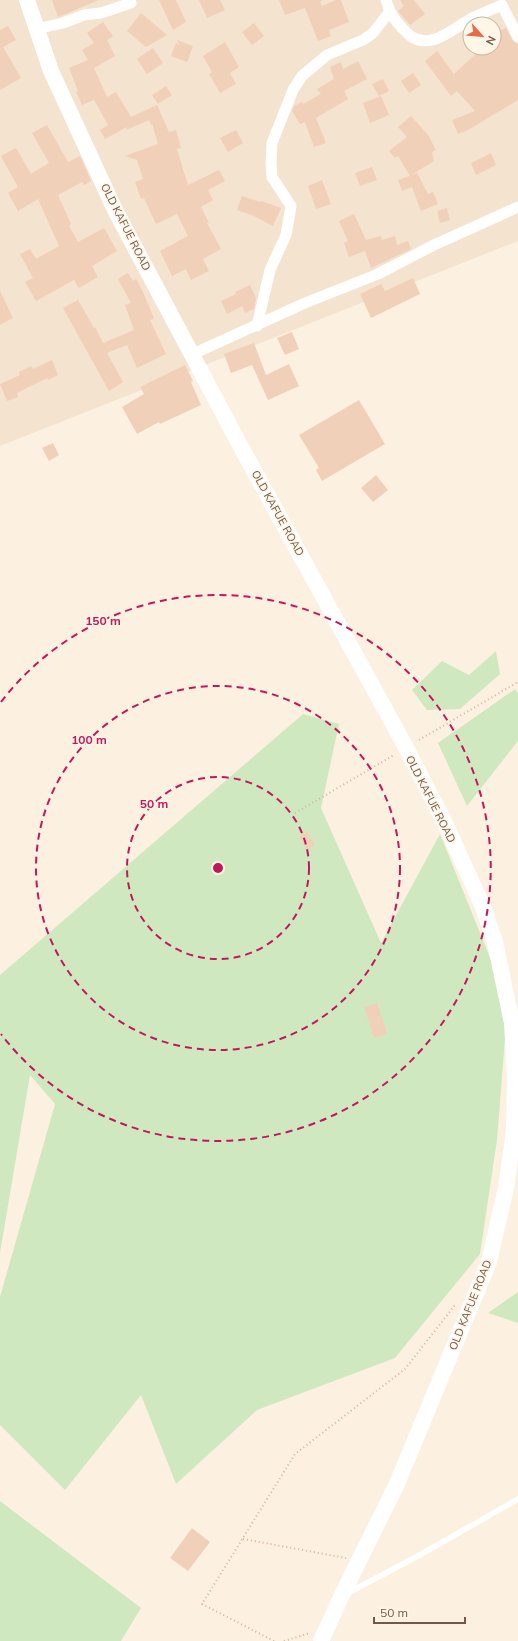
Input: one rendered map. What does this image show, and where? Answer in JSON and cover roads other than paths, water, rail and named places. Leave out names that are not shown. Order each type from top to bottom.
[{"type":"street","name":"OLD KAFUE ROAD","points":[[27,0],[36,29],[60,91],[116,210],[241,447],[406,748],[444,822],[483,907],[495,942],[512,1023],[515,1073],[514,1131],[506,1188],[489,1262],[396,1486],[324,1634]]},
{"type":"street","points":[[386,0],[390,11],[400,25],[412,37],[422,41],[430,41],[441,37],[474,17],[502,5],[518,37]]},
{"type":"street","points":[[36,29],[63,23],[84,15],[101,13],[131,3]]},
{"type":"street","points":[[258,326],[270,270],[286,235],[291,206],[272,177],[271,163],[272,143],[293,90],[302,76],[327,55],[363,40],[373,33],[380,27],[390,11]]},
{"type":"street","points":[[193,354],[258,326],[305,303],[378,274],[434,245],[518,207]]},
{"type":"lane","points":[[341,1597],[418,1556],[518,1499]]}]
